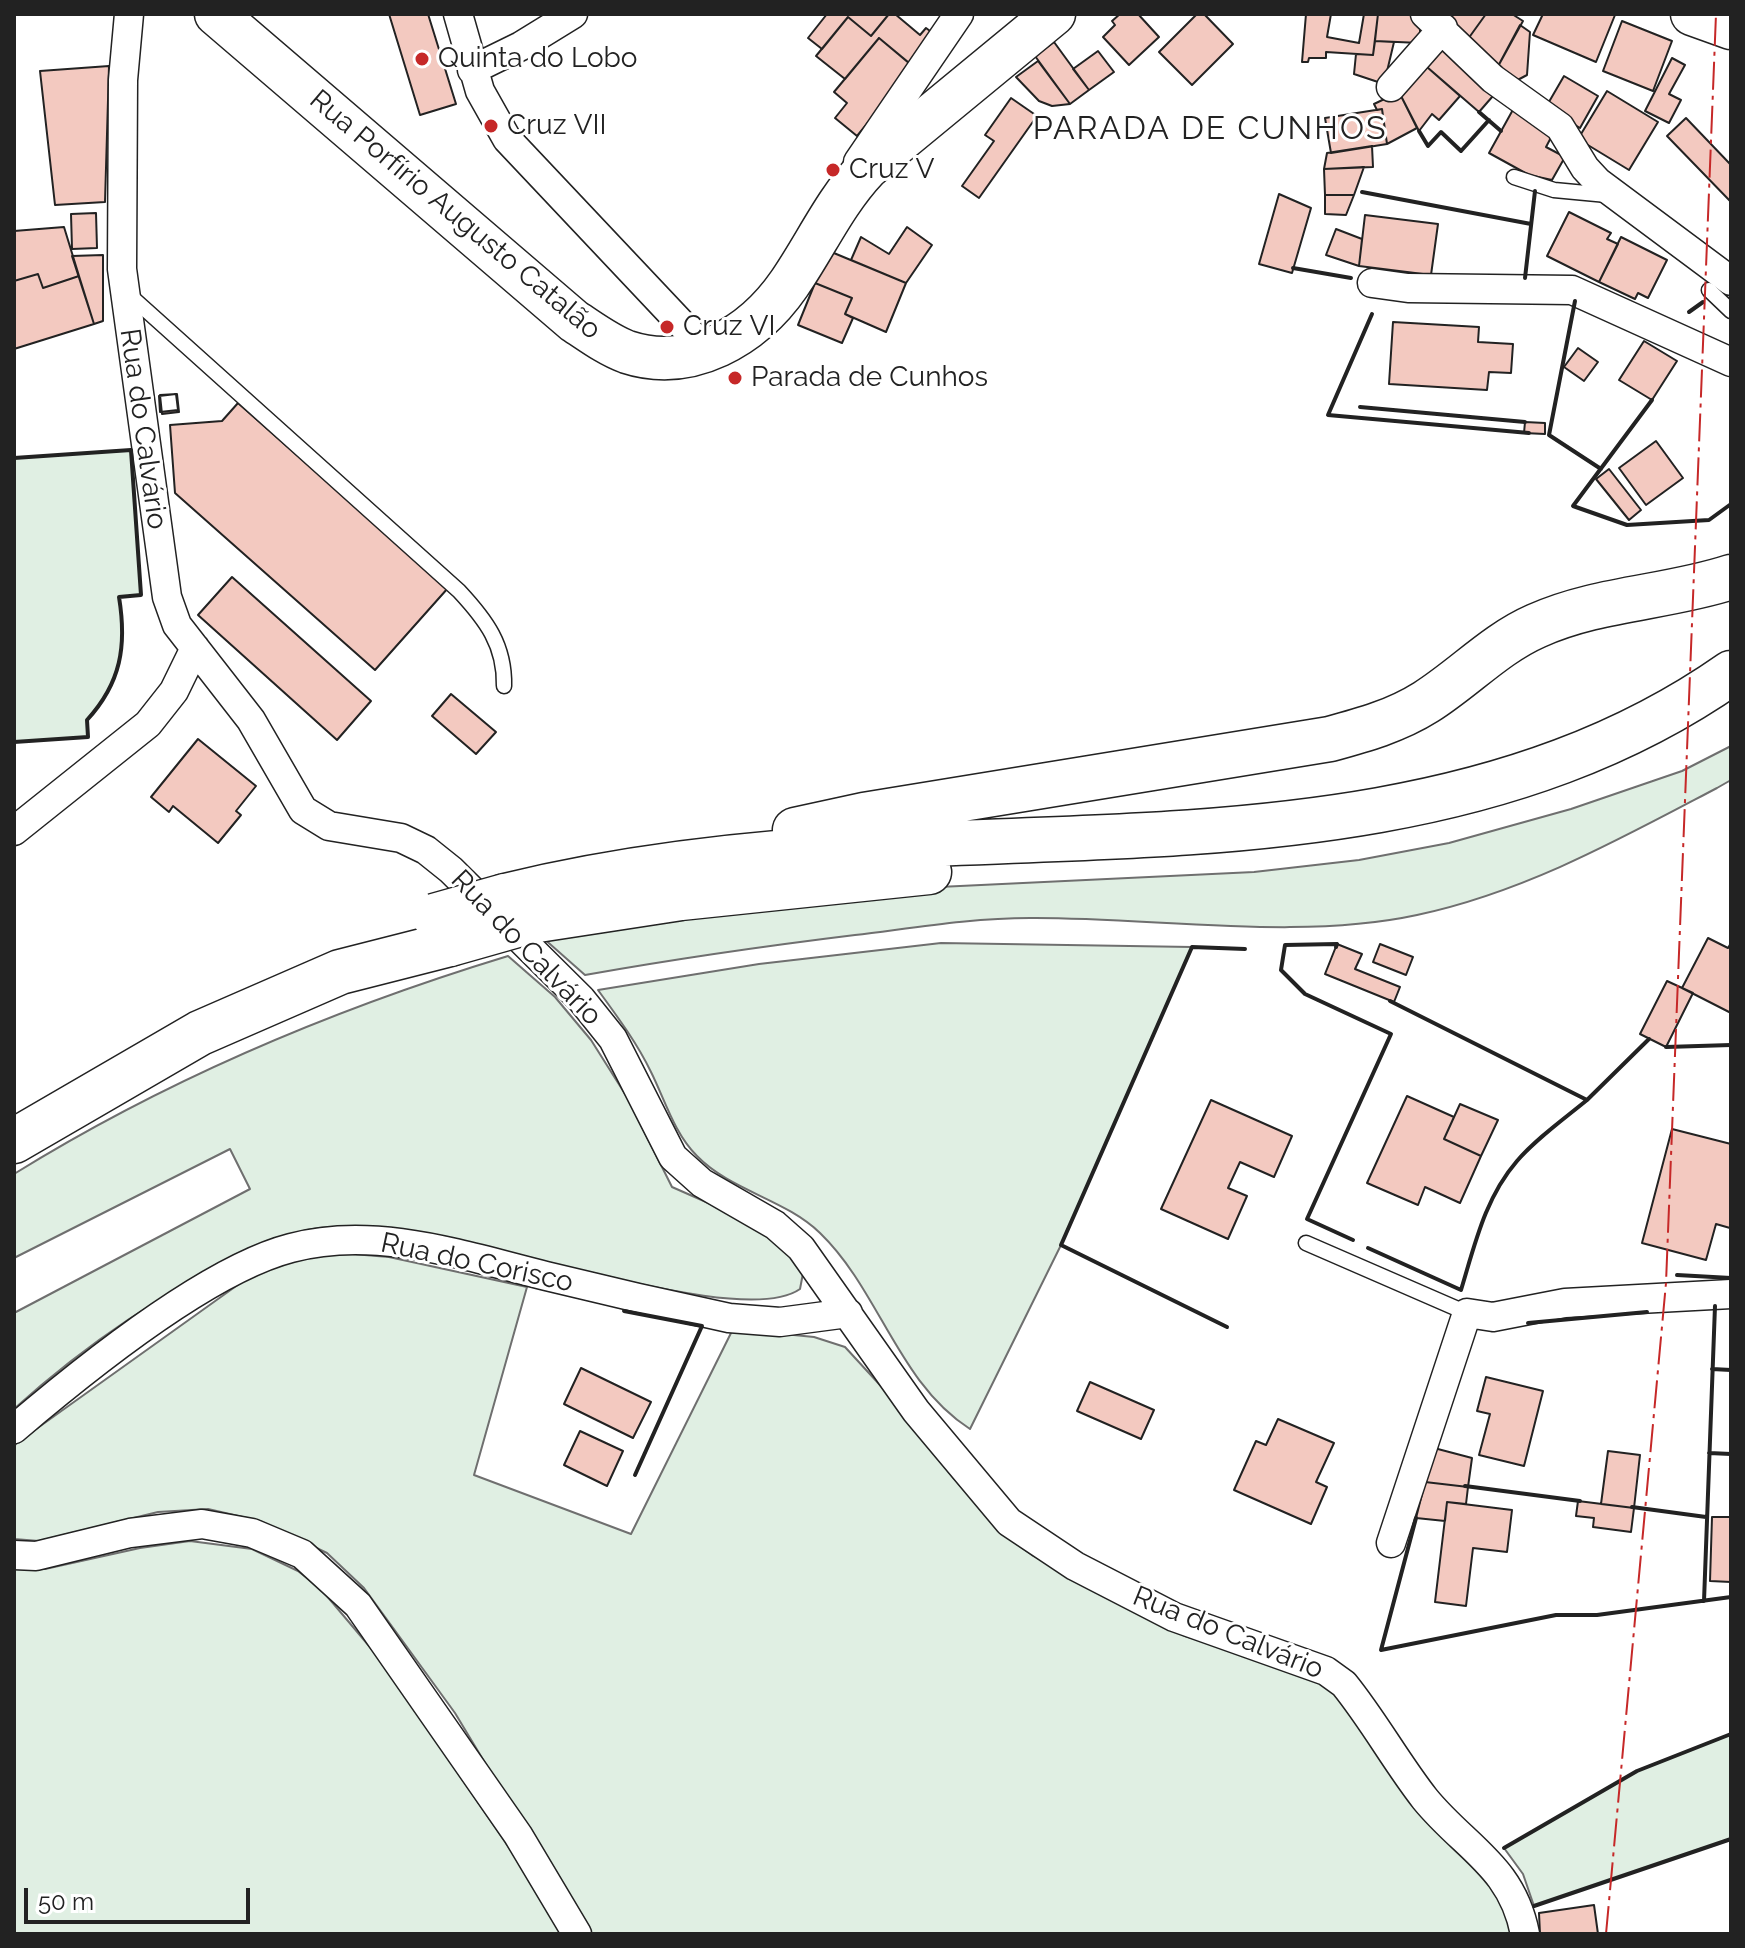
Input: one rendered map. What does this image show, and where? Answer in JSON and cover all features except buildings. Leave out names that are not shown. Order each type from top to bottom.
[{"type":"highway","points":[[14,1109],[114,1051],[190,1013],[332,951],[442,930],[659,866],[850,818],[1330,739],[1367,730],[1426,701],[1503,644],[1536,626],[1575,611],[1690,590],[1731,577]]},
{"type":"highway","points":[[659,866],[839,849],[1184,835],[1321,820],[1493,784],[1597,747],[1696,697],[1731,673]]},
{"type":"highway","points":[[518,908],[697,896],[1219,848],[1381,826],[1477,804],[1592,765],[1731,694]]},
{"type":"highway","points":[[14,1141],[200,1033],[442,930]]},
{"type":"main road","name":"Rua Porfírio Augusto Catalão","points":[[216,14],[574,321],[624,351],[670,358],[707,351],[743,333],[775,303],[847,189],[886,151],[1054,14]]},
{"type":"main road","points":[[1692,14],[1731,28]]},
{"type":"street","name":"Rua do Calvário","points":[[129,14],[122,94],[120,241],[124,290],[167,597],[177,625],[251,720],[303,810],[329,826],[414,843],[451,870],[597,1017],[626,1061],[673,1157],[686,1172],[789,1235],[968,1476],[1024,1534],[1174,1617],[1326,1671],[1344,1684],[1427,1801],[1505,1880],[1516,1901],[1525,1934]]},
{"type":"street","points":[[458,14],[472,70],[487,108],[507,139],[707,351]]},
{"type":"street","points":[[472,70],[573,14]]},
{"type":"street","points":[[847,189],[863,154],[935,54],[959,14]]},
{"type":"street","points":[[1391,87],[1434,21],[1493,79],[1560,127],[1591,175],[1720,286]]},
{"type":"street","points":[[1372,283],[1427,288],[1572,290],[1731,362]]},
{"type":"street","points":[[14,831],[148,724],[174,691],[195,648]]},
{"type":"street","name":"Rua do Corisco","points":[[14,1429],[93,1365],[232,1271],[289,1248],[318,1242],[346,1239],[411,1245],[729,1318],[780,1322],[848,1313]]},
{"type":"street","points":[[1391,1543],[1467,1313],[1493,1317],[1565,1303],[1731,1294]]},
{"type":"street","points":[[14,1555],[36,1556],[130,1533],[202,1524],[252,1533],[302,1554],[358,1605],[518,1835],[577,1934]]},
{"type":"lane","points":[[1514,177],[1554,190],[1617,196]]},
{"type":"lane","points":[[1720,286],[1731,311]]},
{"type":"lane","points":[[124,290],[459,591],[478,611],[502,650],[504,686]]},
{"type":"lane","points":[[1306,1243],[1467,1313]]},
{"type":"green space","points":[[131,450],[141,595],[119,597],[122,632],[114,678],[87,720],[88,737],[14,742],[14,458]]},
{"type":"green space","points":[[1731,746],[1731,780],[1608,845],[1496,893],[1417,915],[1371,923],[1274,927],[1077,919],[986,920],[754,948],[585,975],[542,937],[813,893],[1254,872],[1359,860],[1449,843],[1571,809],[1682,771]]},
{"type":"green space","points":[[941,943],[1192,947],[1061,1245],[970,1429],[945,1410],[925,1387],[859,1282],[820,1233],[791,1212],[726,1178],[689,1147],[639,1051],[598,990],[759,964]]},
{"type":"green space","points":[[508,956],[555,997],[591,1040],[627,1097],[672,1187],[756,1224],[804,1268],[800,1289],[764,1299],[710,1297],[423,1236],[358,1228],[307,1230],[214,1270],[153,1304],[67,1364],[14,1409],[14,1313],[250,1189],[230,1149],[14,1258],[14,1174],[132,1107],[254,1049],[379,999]]},
{"type":"green space","points":[[340,1253],[389,1257],[527,1287],[474,1475],[631,1534],[733,1329],[814,1337],[845,1347],[902,1409],[951,1475],[1004,1535],[1032,1555],[1185,1636],[1321,1678],[1479,1858],[1516,1934],[588,1934],[455,1713],[364,1588],[327,1553],[260,1521],[208,1509],[158,1512],[39,1541],[14,1539],[14,1446],[18,1442],[253,1274],[294,1259]]},
{"type":"green space","points":[[190,1541],[252,1549],[298,1571],[321,1589],[380,1659],[568,1934],[14,1934],[14,1569],[45,1569],[140,1548]]},
{"type":"green space","points":[[1731,1734],[1731,1839],[1534,1906],[1523,1874],[1504,1848],[1637,1771]]},
{"type":"wall","points":[[1479,112],[1501,131]]},
{"type":"wall","points":[[1419,131],[1428,146],[1441,132],[1461,151],[1489,120]]},
{"type":"wall","points":[[1525,278],[1535,191]]},
{"type":"wall","points":[[1362,192],[1531,224]]},
{"type":"wall","points":[[1293,268],[1351,278]]},
{"type":"wall","points":[[1575,301],[1549,435],[1601,469]]},
{"type":"wall","points":[[1689,312],[1703,302]]},
{"type":"wall","points":[[1372,314],[1328,415],[1529,433]]},
{"type":"wall","points":[[1652,400],[1573,506],[1627,525],[1709,520],[1731,504]]},
{"type":"wall","points":[[1360,407],[1525,422]]},
{"type":"wall","points":[[14,458],[131,450],[141,595],[119,597],[122,632],[119,663],[107,692],[87,720],[88,737],[14,742]]},
{"type":"wall","points":[[1336,947],[1337,944],[1285,945],[1281,970],[1305,994],[1391,1034],[1307,1219],[1353,1240]]},
{"type":"wall","points":[[1227,1327],[1061,1245],[1192,947],[1245,949]]},
{"type":"wall","points":[[1368,1248],[1461,1290],[1482,1222],[1506,1175],[1533,1144],[1587,1100],[1390,1001]]},
{"type":"wall","points":[[1587,1100],[1649,1039]]},
{"type":"wall","points":[[1666,1047],[1731,1045]]},
{"type":"wall","points":[[1677,1275],[1731,1278]]},
{"type":"wall","points":[[1704,1601],[1715,1306]]},
{"type":"wall","points":[[624,1311],[702,1326],[635,1475]]},
{"type":"wall","points":[[1528,1323],[1647,1312]]},
{"type":"wall","points":[[1712,1369],[1731,1370]]},
{"type":"wall","points":[[1709,1453],[1731,1454]]},
{"type":"wall","points":[[1465,1486],[1580,1501]]},
{"type":"wall","points":[[1632,1507],[1706,1517]]},
{"type":"wall","points":[[1416,1518],[1381,1650],[1556,1615],[1597,1615],[1731,1597]]},
{"type":"wall","points":[[1504,1848],[1637,1771],[1731,1734]]},
{"type":"wall","points":[[1534,1906],[1731,1839]]},
{"type":"power","points":[[1606,1934],[1666,1283],[1716,14]]},
{"type":"place","name":"Quinta do Lobo","points":[[422,59]]},
{"type":"place","name":"Cruz VII","points":[[491,126]]},
{"type":"place","name":"Cruz V","points":[[833,170]]},
{"type":"place","name":"Cruz VI","points":[[667,327]]},
{"type":"place","name":"Parada de Cunhos","points":[[735,378]]},
{"type":"district","name":"PARADA DE CUNHOS","points":[[1210,129]]}]
